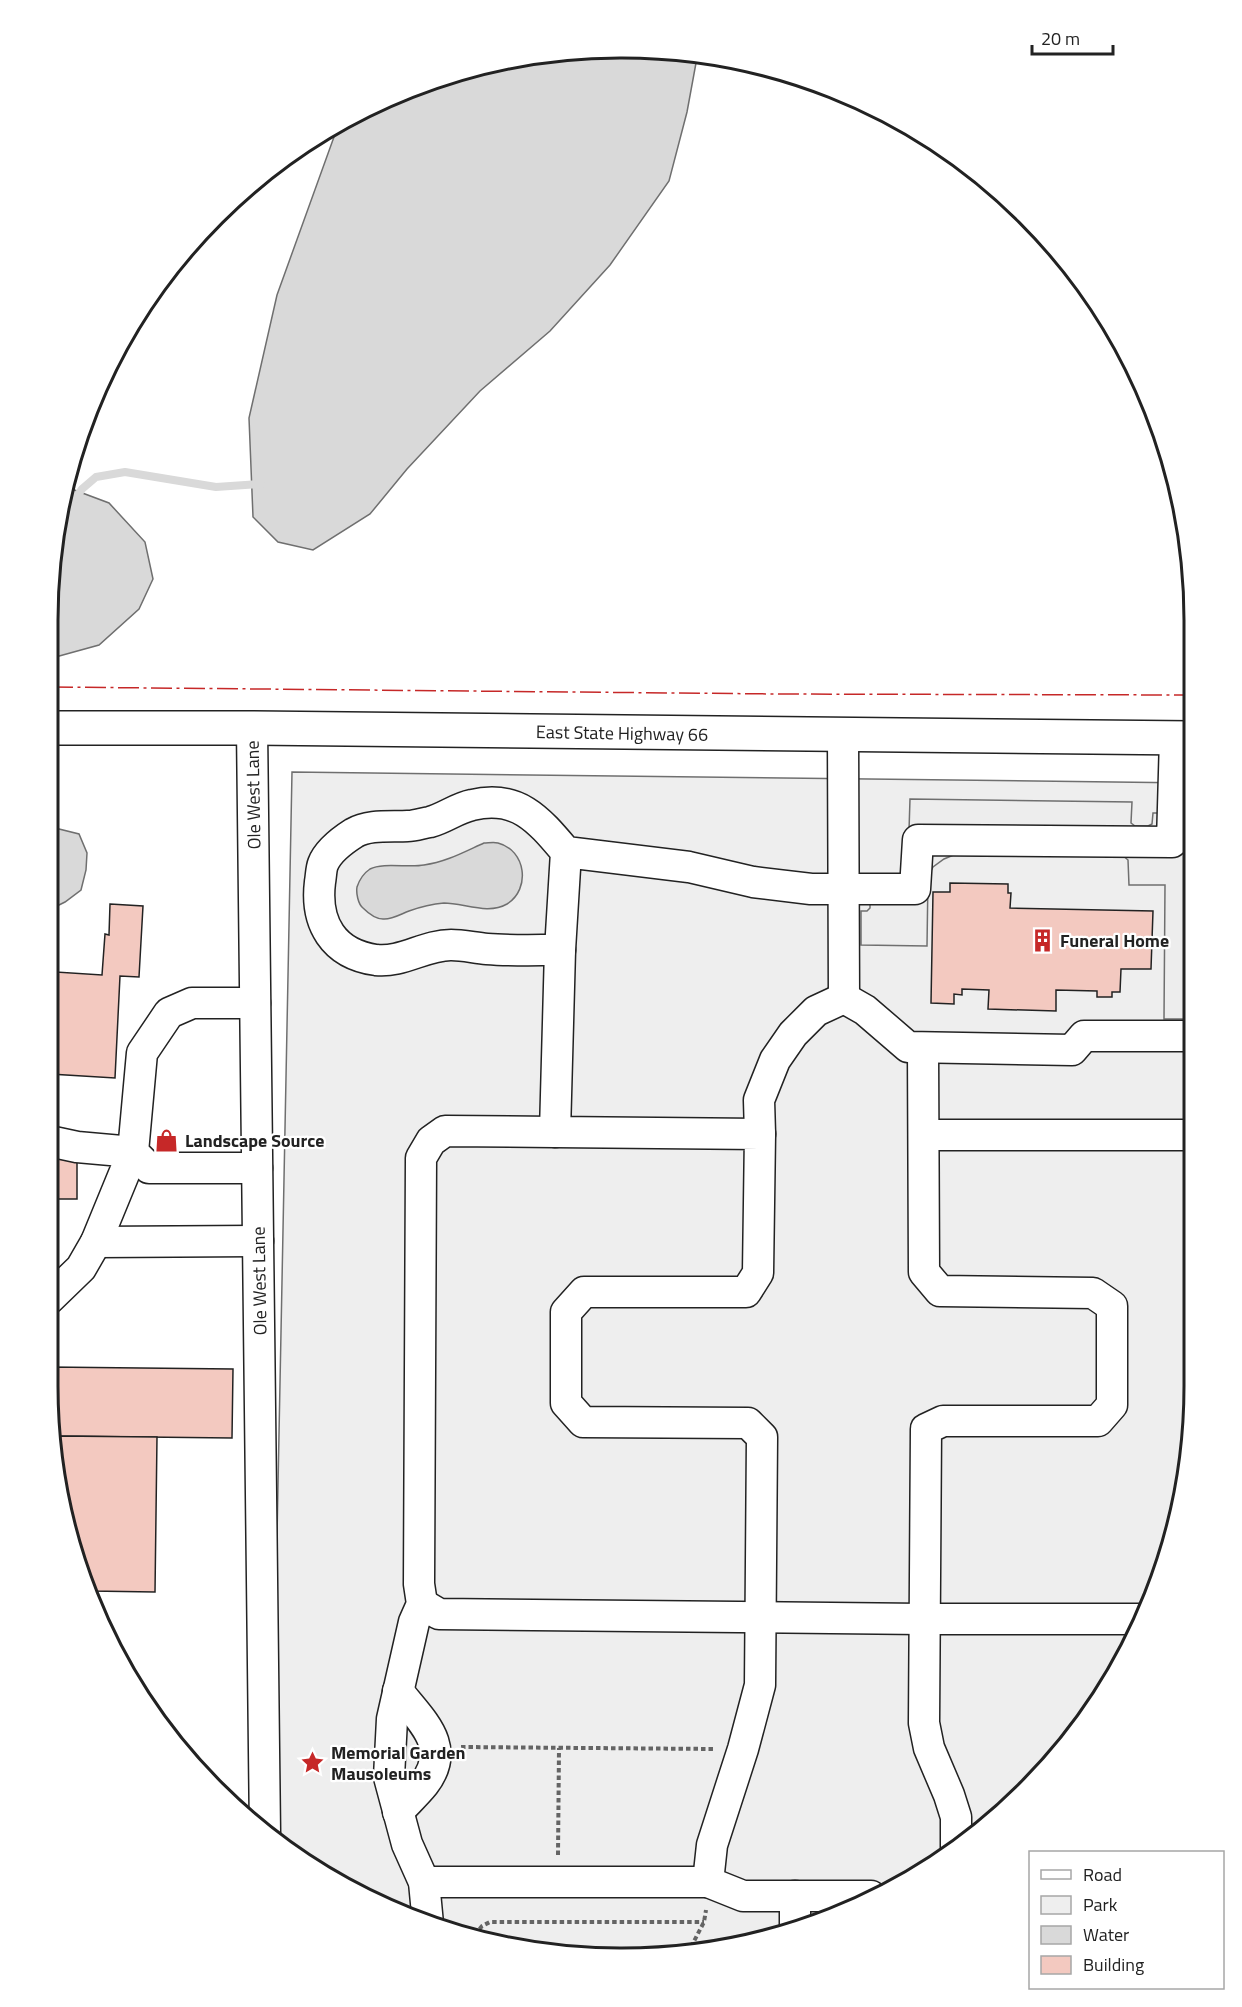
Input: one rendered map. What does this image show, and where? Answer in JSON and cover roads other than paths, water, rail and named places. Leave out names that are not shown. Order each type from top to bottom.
[{"type":"main road","name":"East State Highway 66","points":[[58,728],[1183,738]]},
{"type":"street","name":"Ole West Lane","points":[[252,728],[265,1821]]},
{"type":"street","points":[[843,735],[844,998]]},
{"type":"street","points":[[560,950],[489,949],[451,945],[429,948],[398,959],[376,960],[349,952],[330,936],[321,916],[318,900],[323,864],[335,847],[357,831],[383,826],[410,826],[441,819],[471,805],[501,802],[525,810],[545,827],[566,852],[689,867],[753,882],[811,889],[915,889],[918,840],[1172,843],[1183,738]]},
{"type":"street","points":[[555,1132],[560,950],[566,852]]},
{"type":"street","points":[[844,998],[866,1010],[908,1047],[1072,1050],[1084,1036],[1184,1036]]},
{"type":"street","points":[[708,1882],[712,1845],[743,1749],[760,1685],[762,1437],[748,1424],[583,1422],[566,1402],[566,1312],[584,1292],[746,1292],[758,1273],[759,1100],[775,1060],[793,1034],[816,1011],[844,998]]},
{"type":"street","points":[[58,1290],[81,1268],[96,1242],[133,1152],[142,1053],[169,1012],[192,1003],[255,1003]]},
{"type":"street","points":[[923,1048],[924,1272],[940,1291],[1093,1293],[1112,1306],[1112,1405],[1098,1421],[943,1421],[926,1429],[924,1724],[929,1748],[956,1817],[956,1837]]},
{"type":"street","points":[[427,1914],[424,1882],[407,1844],[389,1777],[392,1719],[414,1622],[423,1604],[419,1584],[421,1158],[431,1141],[445,1131],[760,1134]]},
{"type":"street","points":[[924,1135],[1184,1135]]},
{"type":"street","points":[[58,1143],[77,1148],[133,1152],[149,1168],[257,1168]]},
{"type":"street","points":[[96,1242],[258,1241]]},
{"type":"street","points":[[423,1604],[439,1614],[1133,1619]]},
{"type":"street","points":[[398,1690],[431,1733],[436,1747],[436,1763],[424,1784],[398,1812]]},
{"type":"street","points":[[424,1882],[708,1882],[743,1896],[857,1896]]},
{"type":"street","points":[[795,1896],[795,1921]]},
{"type":"water","points":[[621,58],[696,63],[687,112],[669,181],[610,265],[550,331],[480,391],[407,469],[370,514],[313,550],[278,542],[253,517],[249,418],[277,295],[334,138],[340,134],[406,101],[440,88],[511,69],[548,63]]},
{"type":"water","points":[[74,490],[109,503],[145,542],[153,579],[139,609],[99,645],[58,656],[63,548]]},
{"type":"water","points":[[58,829],[79,834],[87,853],[81,890],[58,906]]},
{"type":"water","points":[[484,843],[496,843],[507,847],[515,853],[519,861],[522,870],[520,889],[507,904],[484,909],[440,903],[417,908],[393,918],[380,919],[360,904],[357,887],[362,877],[370,869],[382,866],[432,864]]},
{"type":"waterway","points":[[75,499],[82,489],[96,477],[125,472],[216,487],[261,484]]},
{"type":"place","name":"Funeral Home","points":[[1042,940]]},
{"type":"place","name":"Landscape Source","points":[[167,1140]]},
{"type":"place","name":"Memorial Garden Mausoleums","points":[[313,1762]]}]
